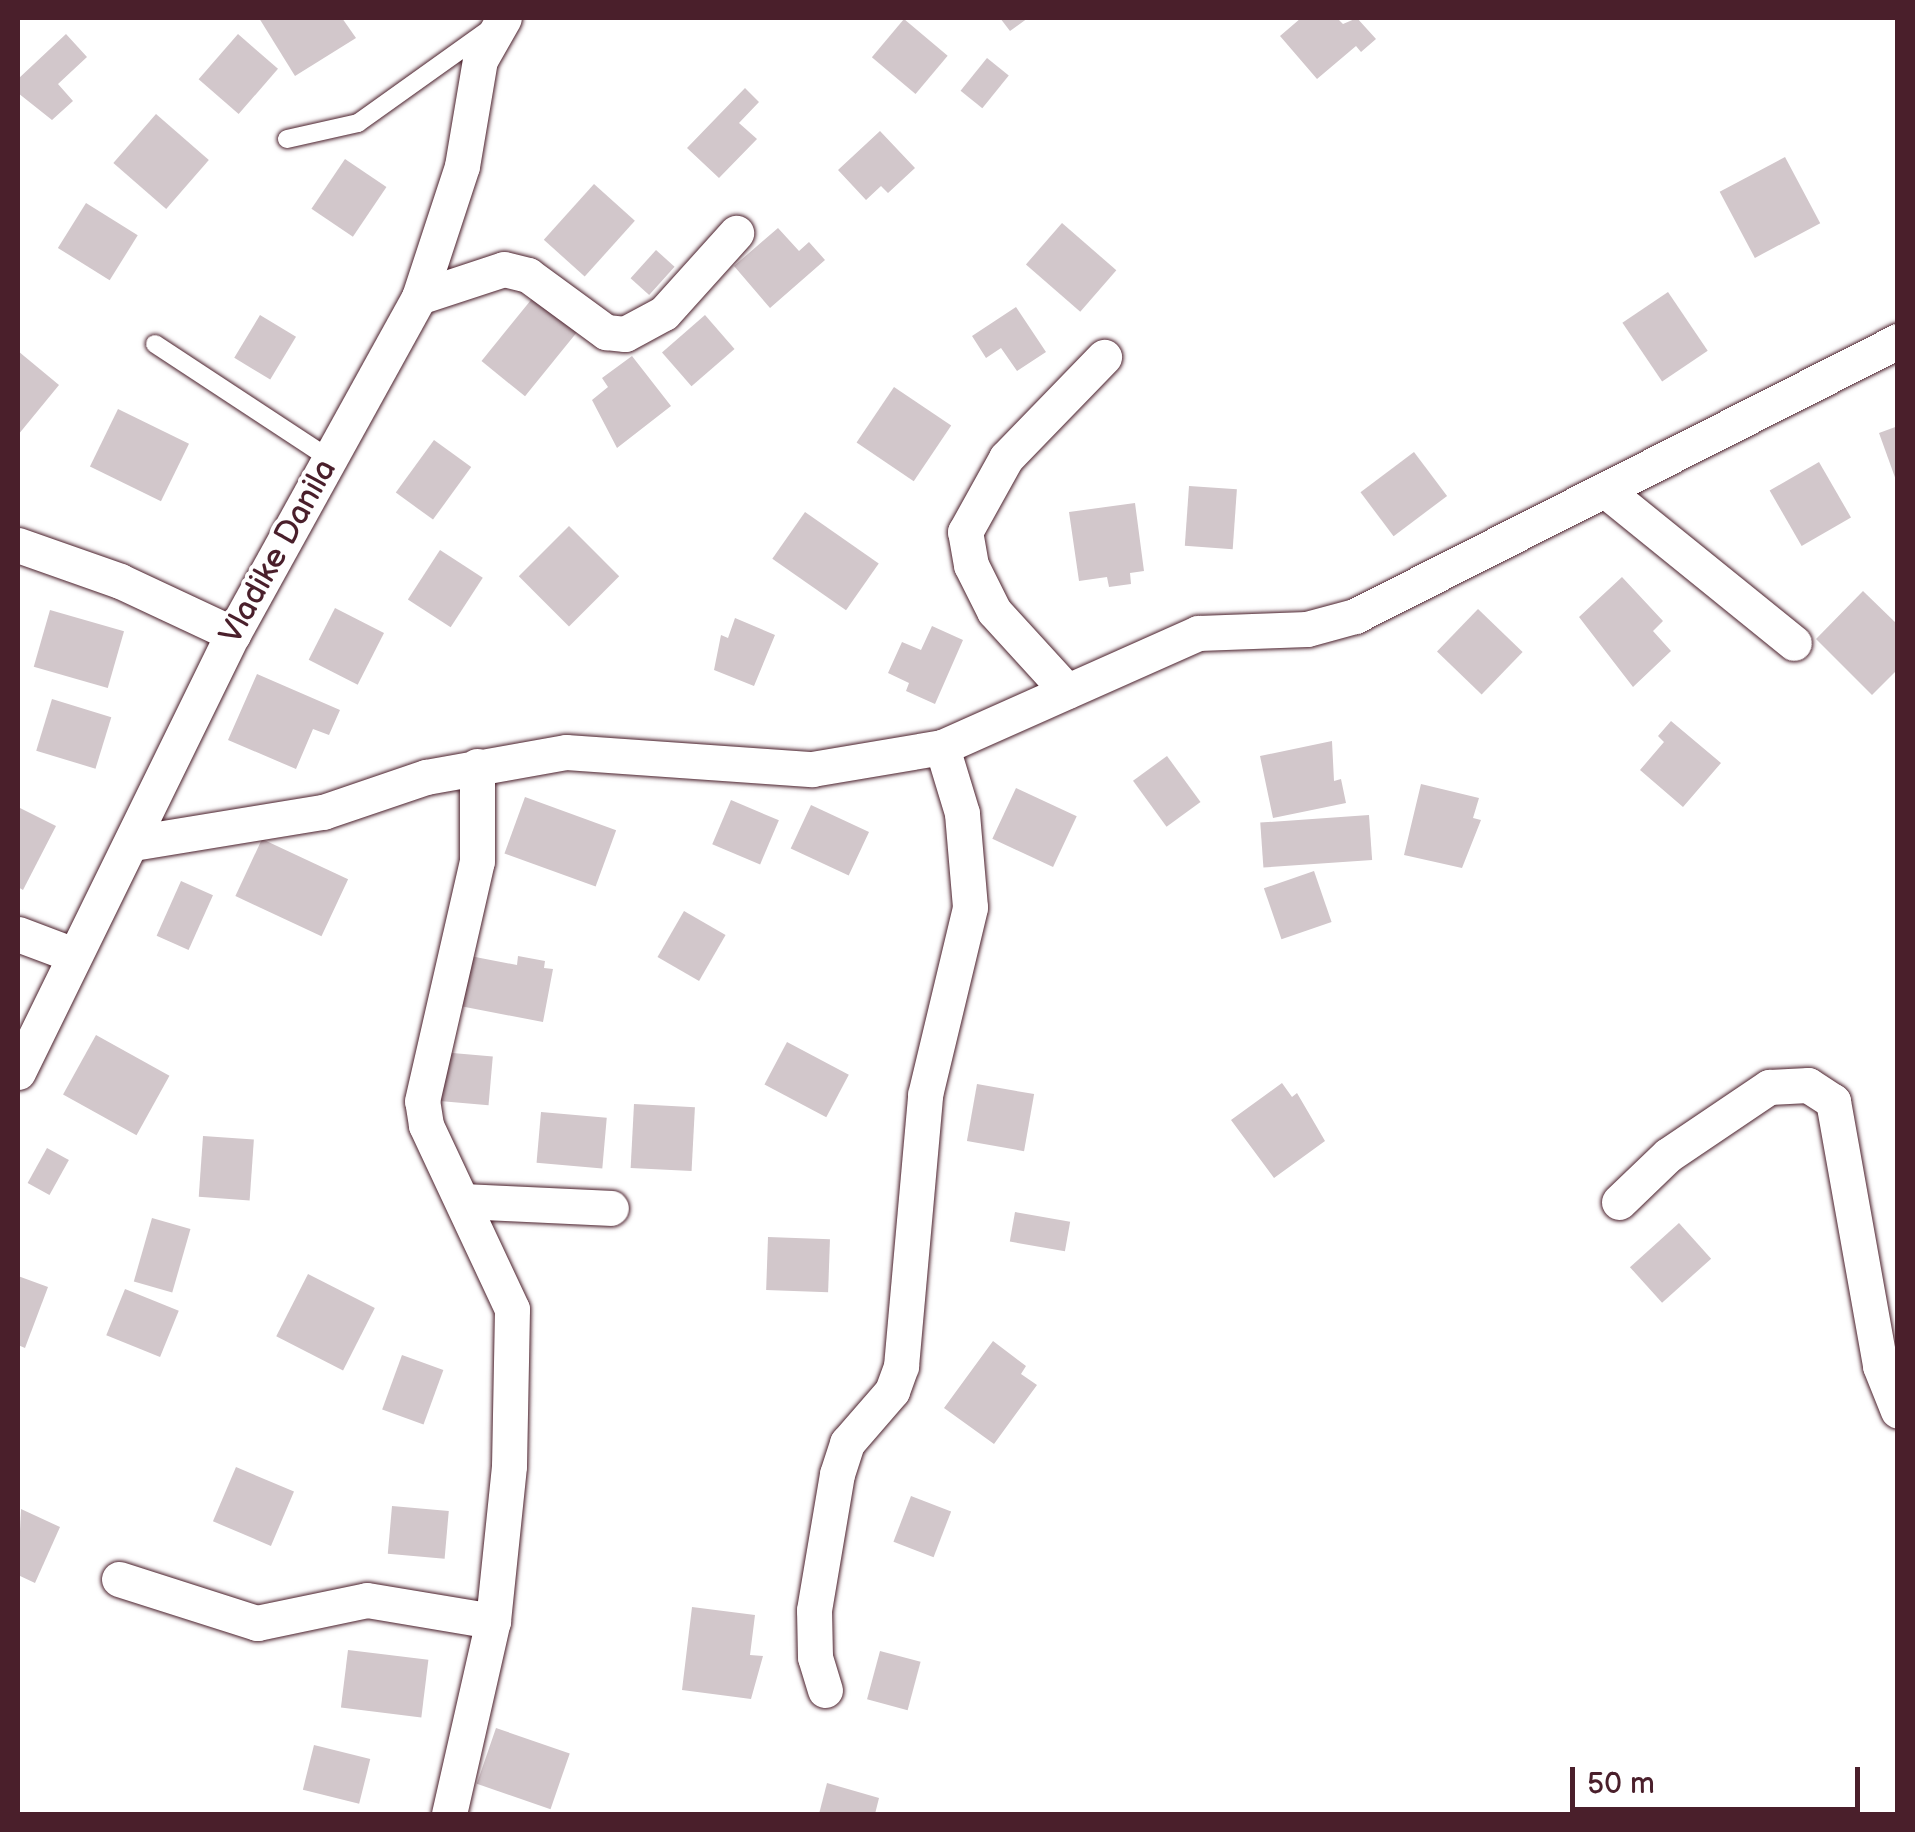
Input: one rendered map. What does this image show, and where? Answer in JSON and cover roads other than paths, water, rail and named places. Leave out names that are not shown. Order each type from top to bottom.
[{"type":"street","name":"Vladike Danila","points":[[18,1072],[233,634],[419,297],[462,166],[480,60],[500,20]]},
{"type":"street","points":[[419,297],[504,270],[528,275],[606,332],[625,334],[664,313],[736,233]]},
{"type":"street","points":[[133,843],[323,812],[477,766],[566,752],[812,769],[942,747],[1198,633],[1307,630],[1355,616],[1898,340]]},
{"type":"street","points":[[1067,691],[994,611],[971,565],[965,532],[1006,458],[1104,357]]},
{"type":"street","points":[[1605,490],[1794,643]]},
{"type":"street","points":[[18,545],[120,581],[233,634]]},
{"type":"street","points":[[825,1690],[815,1657],[814,1610],[837,1474],[847,1443],[892,1390],[901,1366],[925,1094],[968,922],[970,866],[942,747]]},
{"type":"street","points":[[450,1814],[493,1621],[509,1466],[512,1310],[426,1125],[422,1101],[478,861],[477,766]]},
{"type":"street","points":[[18,934],[74,955]]},
{"type":"street","points":[[1619,1202],[1668,1155],[1769,1086],[1808,1085],[1833,1101],[1880,1366],[1898,1412]]},
{"type":"street","points":[[464,1201],[611,1208]]},
{"type":"street","points":[[119,1579],[257,1623],[367,1600],[493,1621]]},
{"type":"lane","points":[[287,139],[358,123],[500,20]]},
{"type":"lane","points":[[156,344],[330,459]]}]
